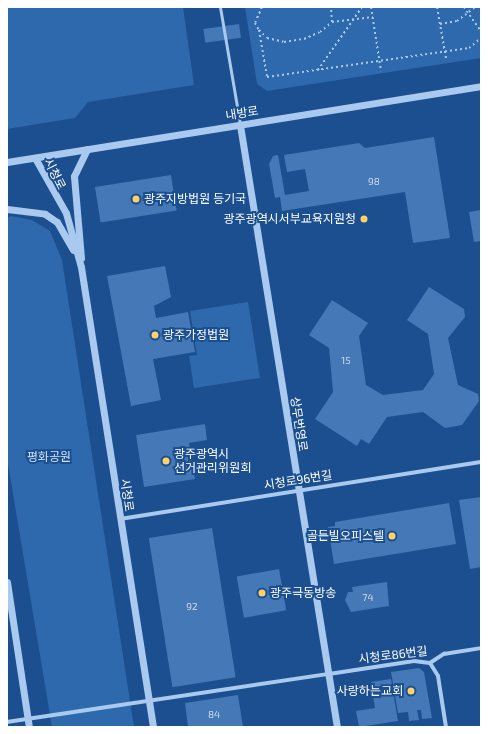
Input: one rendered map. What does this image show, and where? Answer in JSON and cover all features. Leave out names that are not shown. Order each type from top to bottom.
[{"type":"street","name":"내방로","points":[[7,162],[481,86]]},
{"type":"street","name":"상무번영로","points":[[240,125],[337,727]]},
{"type":"street","name":"시청로","points":[[81,266],[82,238],[74,176],[86,149]]},
{"type":"street","name":"시청로","points":[[34,158],[66,213],[81,266],[119,519],[153,727]]},
{"type":"street","name":"시청로","points":[[7,209],[29,210],[45,214],[57,222],[81,266]]},
{"type":"street","name":"시청로96번길","points":[[119,519],[481,462]]},
{"type":"street","points":[[7,582],[29,727]]},
{"type":"street","name":"시청로86번길","points":[[329,674],[414,661],[430,663],[444,654],[481,648]]},
{"type":"street","points":[[430,663],[438,676],[446,727]]},
{"type":"street","points":[[7,722],[329,674]]},
{"type":"lane","points":[[220,7],[240,125]]},
{"type":"path","points":[[262,7],[255,23],[259,30],[267,38],[284,42],[304,40],[332,22],[373,17]]},
{"type":"path","points":[[331,7],[332,22]]},
{"type":"path","points":[[318,70],[362,7]]},
{"type":"path","points":[[371,7],[382,71]]},
{"type":"path","points":[[437,7],[446,58]]},
{"type":"path","points":[[464,7],[467,14],[481,31]]},
{"type":"path","points":[[440,24],[457,21],[475,7]]},
{"type":"path","points":[[259,30],[266,77],[469,48],[481,38]]},
{"type":"green space","points":[[7,7],[183,7],[194,85],[88,102],[75,118],[7,129]]},
{"type":"green space","points":[[245,7],[481,7],[481,58],[267,91],[257,84]]},
{"type":"green space","name":"평화공원","points":[[11,216],[32,220],[50,231],[62,260],[134,727],[52,727],[7,458],[7,218]]},
{"type":"green space","points":[[248,302],[260,378],[194,388],[189,356],[197,355],[190,311]]},
{"type":"building","points":[[239,24],[241,38],[205,43],[203,29]]},
{"type":"building","points":[[434,137],[450,238],[413,243],[405,192],[282,211],[280,197],[275,198],[269,164],[273,156],[278,155],[285,195],[309,191],[305,169],[287,172],[284,155],[359,143],[365,148]]},
{"type":"building","name":"광주지방법원 등기국","points":[[171,175],[177,211],[101,223],[95,187]]},
{"type":"building","points":[[481,210],[481,241],[474,242],[469,212]]},
{"type":"building","name":"광주가정법원","points":[[165,266],[171,297],[154,306],[156,318],[188,312],[195,352],[153,359],[161,400],[131,406],[107,276]]},
{"type":"building","points":[[429,287],[464,309],[465,317],[448,338],[458,385],[478,394],[479,401],[462,425],[445,428],[423,412],[387,417],[369,444],[361,439],[357,446],[315,419],[333,392],[329,348],[309,335],[332,300],[368,323],[359,336],[366,385],[383,395],[423,390],[434,374],[428,334],[407,320]]},
{"type":"building","name":"광주광역시 선거관리위원회","points":[[205,424],[207,440],[189,443],[195,479],[144,487],[136,435]]},
{"type":"building","points":[[481,497],[481,567],[470,569],[459,500]]},
{"type":"building","name":"골든빌오피스텔","points":[[449,503],[456,544],[334,564],[328,527],[335,526],[335,522]]},
{"type":"building","points":[[212,528],[236,677],[172,687],[149,538]]},
{"type":"building","name":"광주극동방송","points":[[279,569],[286,610],[244,618],[237,576]]},
{"type":"building","points":[[387,582],[389,606],[351,612],[345,600],[348,592],[353,592],[352,587]]},
{"type":"building","name":"사랑하는교회","points":[[419,668],[424,672],[432,718],[422,719],[421,710],[417,710],[419,720],[409,721],[408,712],[398,713],[391,672]]},
{"type":"building","points":[[391,679],[398,721],[359,727],[356,711],[375,708],[371,682]]},
{"type":"building","points":[[238,695],[243,727],[188,727],[185,703]]},
{"type":"place","name":"광주지방법원 등기국","points":[[136,199]]},
{"type":"place","name":"광주광역시서부교육지원청","points":[[364,219]]},
{"type":"place","name":"광주가정법원","points":[[155,335]]},
{"type":"place","name":"광주광역시 선거관리위원회","points":[[166,461]]},
{"type":"place","name":"골든빌오피스텔","points":[[392,536]]},
{"type":"place","name":"광주극동방송","points":[[262,593]]},
{"type":"place","name":"사랑하는교회","points":[[411,691]]}]
